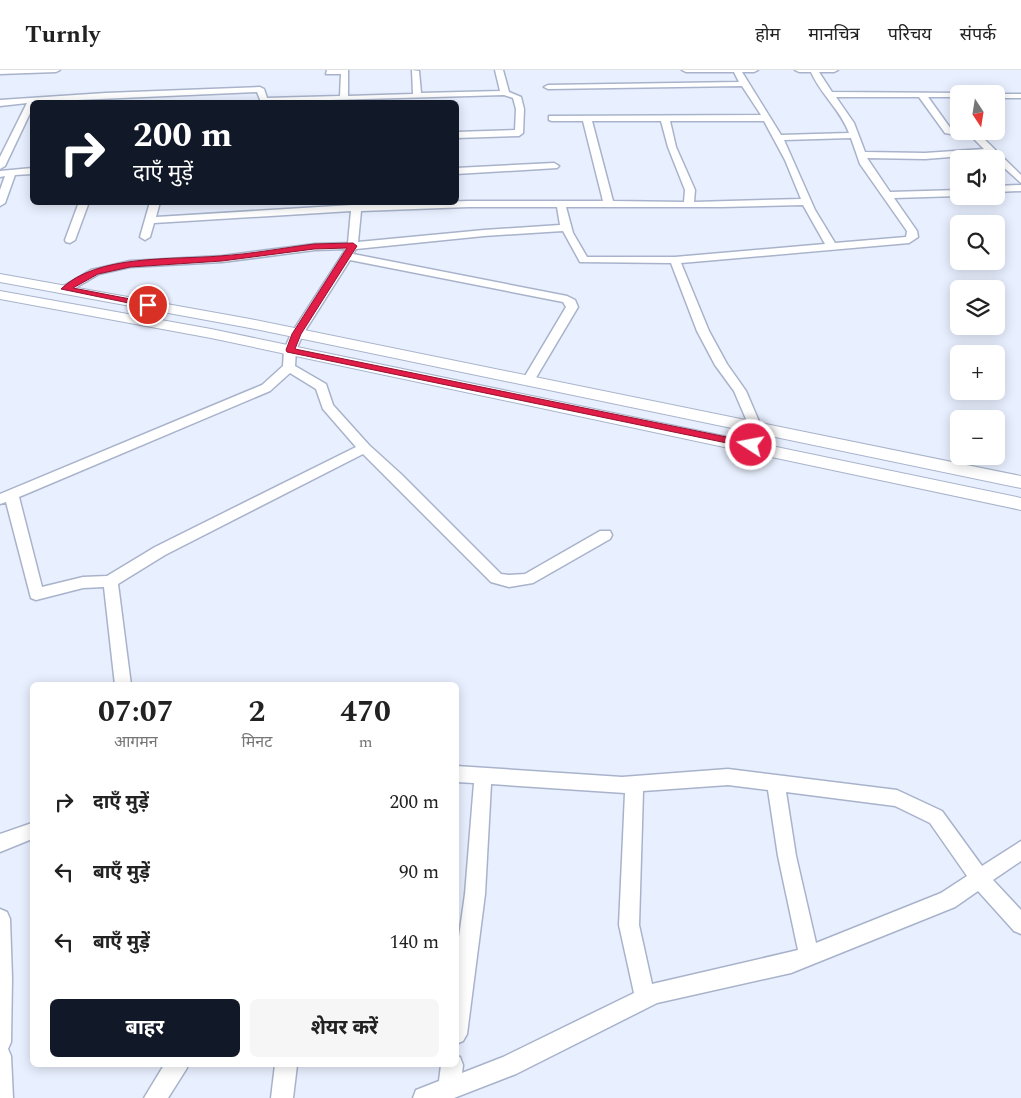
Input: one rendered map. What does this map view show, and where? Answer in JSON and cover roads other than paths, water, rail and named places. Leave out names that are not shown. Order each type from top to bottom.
[{"type":"street","points":[[0,72],[56,70]]},
{"type":"street","points":[[499,70],[505,93]]},
{"type":"street","points":[[686,70],[754,70]]},
{"type":"street","points":[[799,70],[834,70]]},
{"type":"street","points":[[561,203],[562,220],[572,243],[584,260],[675,260],[909,240],[913,237],[900,211],[875,179],[862,155],[842,108],[820,83],[814,70]]},
{"type":"street","points":[[329,72],[345,71],[344,98]]},
{"type":"street","points":[[415,71],[417,96]]},
{"type":"street","points":[[737,71],[751,90],[778,138],[805,202],[820,230],[832,247]]},
{"type":"street","points":[[260,76],[262,100]]},
{"type":"street","points":[[548,87],[745,84]]},
{"type":"street","points":[[33,100],[184,98],[260,90]]},
{"type":"street","points":[[304,100],[344,98],[359,100],[417,96],[438,99],[505,93],[517,97],[520,109],[519,133],[459,134]]},
{"type":"street","points":[[829,94],[950,95]]},
{"type":"street","points":[[921,94],[948,130],[976,136],[992,150]]},
{"type":"street","points":[[1005,96],[1018,96],[1021,106]]},
{"type":"street","points":[[0,103],[30,100]]},
{"type":"street","points":[[0,166],[30,106]]},
{"type":"street","points":[[552,118],[766,118]]},
{"type":"street","points":[[587,118],[608,203]]},
{"type":"street","points":[[665,118],[672,147],[690,190],[689,203]]},
{"type":"street","points":[[778,138],[854,135]]},
{"type":"street","points":[[862,155],[925,156],[950,154]]},
{"type":"street","points":[[1005,163],[1021,180]]},
{"type":"street","points":[[459,171],[554,166]]},
{"type":"street","points":[[0,174],[30,171]]},
{"type":"street","points":[[0,203],[10,173]]},
{"type":"street","points":[[1005,189],[1021,188]]},
{"type":"street","points":[[888,195],[950,193]]},
{"type":"street","points":[[459,204],[689,203],[733,206],[805,202]]},
{"type":"street","points":[[70,240],[83,205]]},
{"type":"street","points":[[145,237],[154,205]]},
{"type":"street","points":[[124,682],[112,586],[109,582],[102,580],[36,594],[5,496],[266,388],[289,366],[290,350],[297,334],[350,251],[357,205],[150,220]]},
{"type":"street","points":[[350,251],[484,233],[566,228]]},
{"type":"street","points":[[66,289],[95,272],[130,264],[222,258],[314,247],[350,251],[567,299],[572,307],[528,381]]},
{"type":"street","points":[[675,260],[703,331],[721,365],[740,391],[755,426],[751,445]]},
{"type":"street","points":[[0,278],[297,334],[755,426],[1021,482]]},
{"type":"street","points":[[0,295],[61,304],[290,350],[751,445],[1021,504]]},
{"type":"street","points":[[289,366],[322,387],[327,406],[364,448],[396,477],[496,578],[509,581],[528,579],[605,535]]},
{"type":"street","points":[[109,582],[160,551],[364,448]]},
{"type":"street","points":[[459,774],[634,784],[728,777],[897,798],[936,817],[979,878],[1021,924]]},
{"type":"street","points":[[459,1012],[475,894],[483,776]]},
{"type":"street","points":[[776,783],[787,856],[809,956]]},
{"type":"street","points":[[634,784],[629,925],[645,998]]},
{"type":"street","points":[[0,842],[30,832]]},
{"type":"street","points":[[424,1098],[508,1066],[655,993],[791,963],[948,900],[1021,850]]},
{"type":"street","points":[[0,919],[2,978],[0,1042]]},
{"type":"street","points":[[0,1056],[2,1098]]},
{"type":"street","points":[[155,1098],[176,1067]]},
{"type":"street","points":[[282,1098],[286,1067]]},
{"type":"street","points":[[449,1088],[452,1067]]}]
